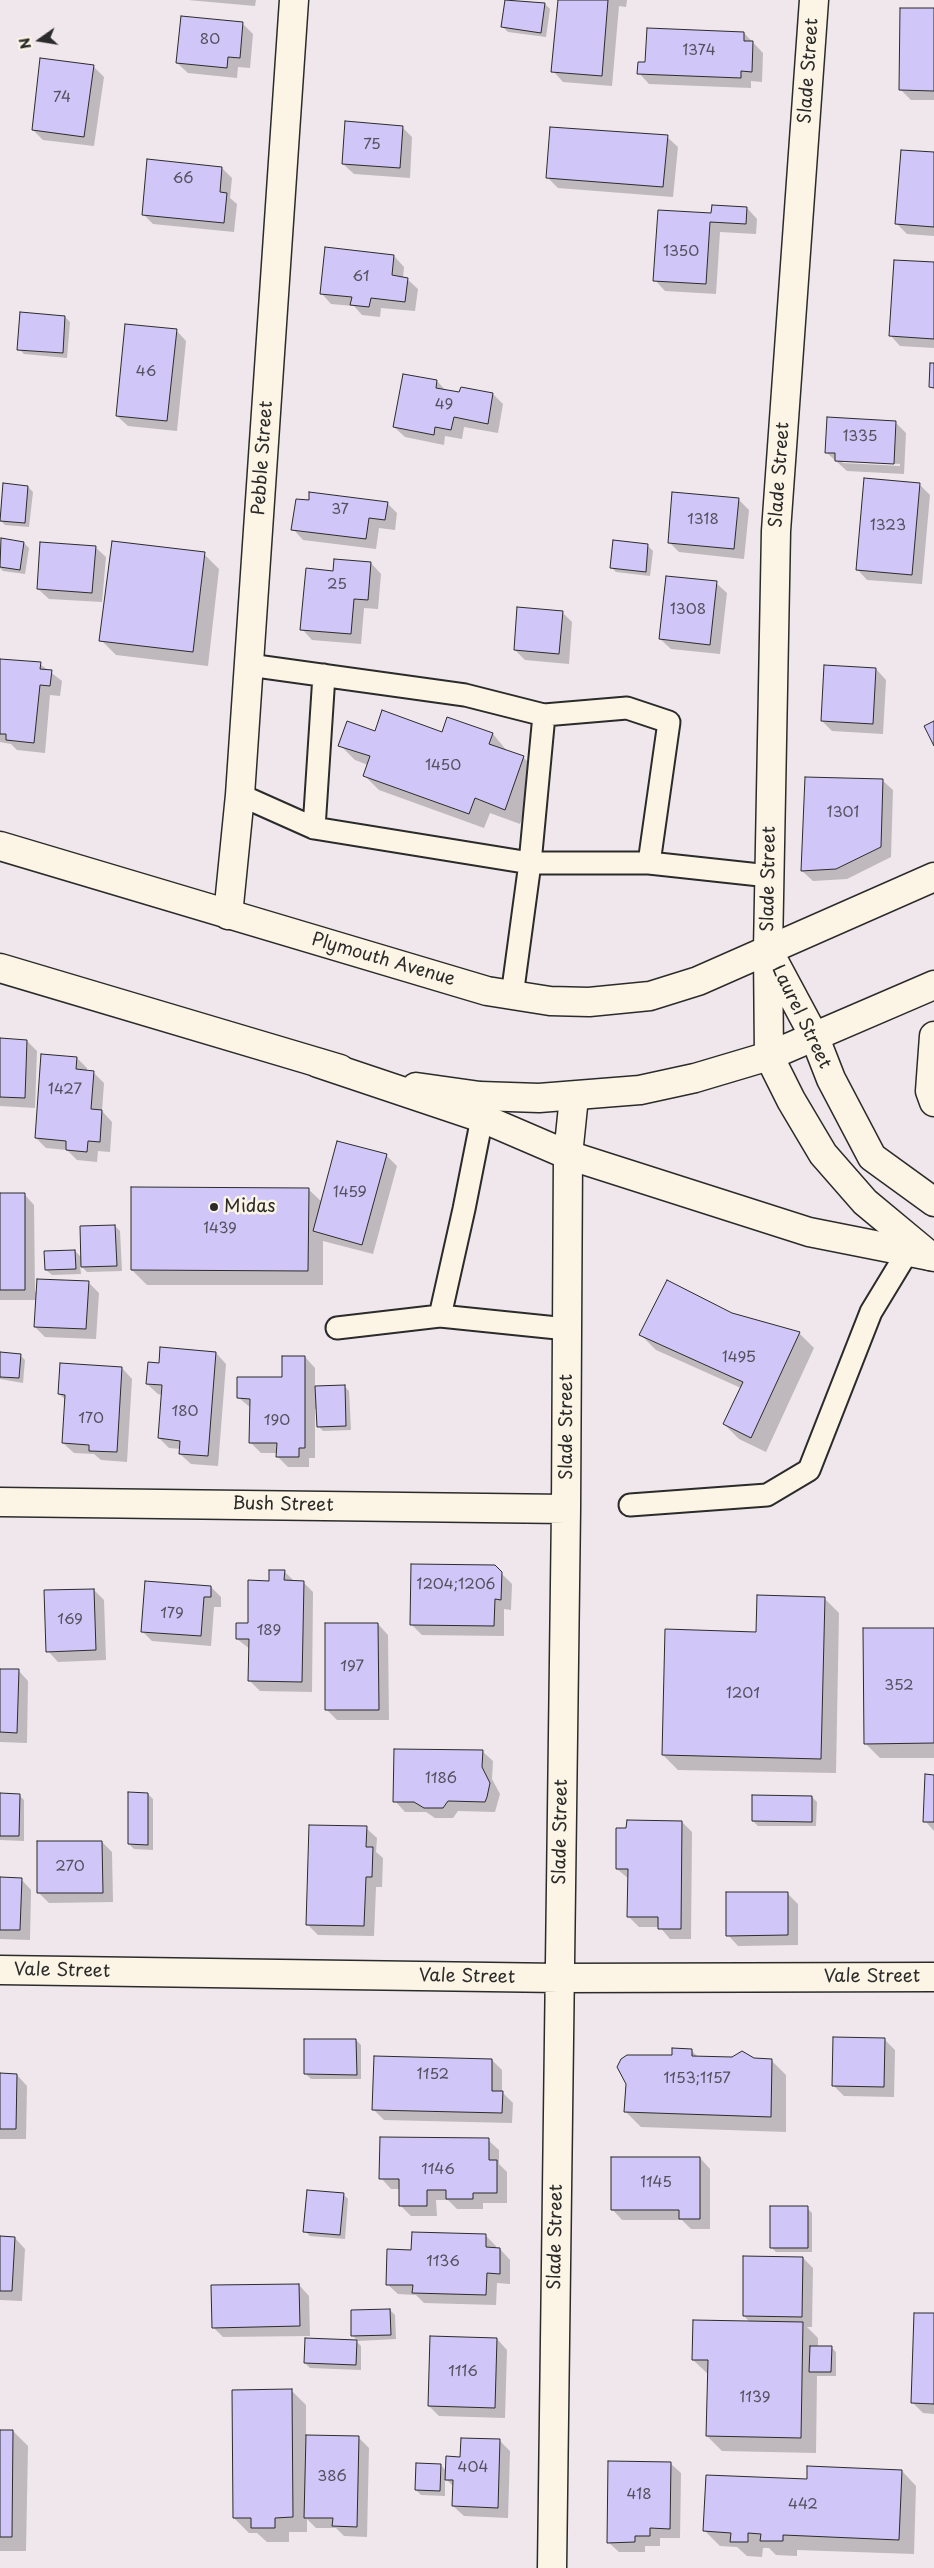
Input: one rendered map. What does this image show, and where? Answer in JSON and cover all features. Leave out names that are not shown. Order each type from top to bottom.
[{"type":"street","name":"Pebble Street","points":[[228,915],[240,795],[294,0]]},
{"type":"street","name":"Slade Street","points":[[768,950],[776,531],[814,0]]},
{"type":"street","name":"Plymouth Avenue","points":[[0,846],[228,915],[512,996],[589,1002],[650,996],[698,981],[934,877]]},
{"type":"street","name":"Laurel Street","points":[[768,950],[814,1038],[831,1080],[872,1157],[934,1202]]},
{"type":"street","name":"Laurel Street","points":[[768,950],[768,1056],[823,1154],[865,1202],[924,1255]]},
{"type":"street","points":[[0,968],[380,1080],[448,1093],[507,1098],[574,1097],[640,1090],[679,1082],[768,1056],[814,1038],[934,985]]},
{"type":"street","points":[[934,1036],[930,1092],[934,1102]]},
{"type":"street","points":[[318,1063],[482,1118],[568,1155],[809,1232],[924,1255]]},
{"type":"street","name":"Slade Street","points":[[552,2568],[566,1509],[568,1155],[574,1097]]},
{"type":"street","name":"Bush Street","points":[[0,1502],[566,1509]]},
{"type":"street","name":"Vale Street","points":[[0,1970],[560,1978],[934,1977]]},
{"type":"lane","points":[[249,665],[465,695],[544,715],[627,708],[669,722],[649,863]]},
{"type":"lane","points":[[314,828],[324,675]]},
{"type":"lane","points":[[512,996],[530,863],[544,715]]},
{"type":"lane","points":[[240,795],[314,828],[530,863],[649,863],[769,876]]},
{"type":"lane","points":[[440,1316],[482,1118]]},
{"type":"lane","points":[[630,1505],[768,1495],[809,1470],[871,1312],[924,1255]]},
{"type":"lane","points":[[337,1328],[440,1316],[567,1329]]},
{"type":"building","points":[[505,0],[545,3],[541,33],[501,27]]},
{"type":"building","points":[[558,0],[608,0],[602,76],[551,72]]},
{"type":"building","points":[[900,8],[934,8],[934,91],[899,90]]},
{"type":"building","points":[[181,16],[243,22],[240,58],[228,57],[227,68],[176,63]]},
{"type":"building","points":[[647,28],[744,32],[744,41],[753,41],[752,72],[741,71],[741,78],[637,74],[638,62],[645,62]]},
{"type":"building","points":[[40,58],[94,65],[84,137],[32,130]]},
{"type":"building","points":[[345,121],[403,126],[400,168],[342,164]]},
{"type":"building","points":[[550,127],[668,135],[663,187],[546,178]]},
{"type":"building","points":[[901,150],[934,152],[934,227],[895,224]]},
{"type":"building","points":[[147,159],[222,167],[220,192],[227,193],[224,223],[142,215]]},
{"type":"building","points":[[712,205],[747,207],[746,224],[710,222],[706,284],[653,281],[658,210],[711,213]]},
{"type":"building","points":[[325,247],[394,255],[392,275],[408,278],[405,302],[371,298],[369,307],[350,305],[352,297],[320,294]]},
{"type":"building","points":[[894,260],[934,262],[934,339],[889,336]]},
{"type":"building","points":[[20,312],[65,316],[63,353],[17,350]]},
{"type":"building","points":[[125,324],[177,329],[167,421],[116,416]]},
{"type":"building","points":[[930,363],[934,363],[934,388],[929,387]]},
{"type":"building","points":[[403,374],[437,380],[436,388],[459,392],[461,387],[493,393],[488,424],[454,417],[451,430],[435,427],[434,435],[393,427]]},
{"type":"building","points":[[827,417],[896,421],[894,464],[835,461],[835,453],[825,453]]},
{"type":"building","points":[[864,478],[920,483],[912,575],[856,570]]},
{"type":"building","points":[[3,483],[28,486],[25,523],[0,521]]},
{"type":"building","points":[[309,492],[388,502],[385,520],[369,518],[366,539],[291,530],[296,499],[309,500]]},
{"type":"building","points":[[672,492],[739,498],[734,549],[668,543]]},
{"type":"building","points":[[1,538],[24,542],[20,570],[0,567]]},
{"type":"building","points":[[613,540],[648,544],[646,572],[610,568]]},
{"type":"building","points":[[112,541],[205,552],[193,652],[99,641]]},
{"type":"building","points":[[40,542],[96,546],[92,593],[37,589]]},
{"type":"building","points":[[334,559],[371,562],[368,600],[354,599],[351,634],[300,630],[306,568],[333,571]]},
{"type":"building","points":[[666,576],[717,581],[710,645],[659,639]]},
{"type":"building","points":[[517,607],[563,611],[559,654],[514,650]]},
{"type":"building","points":[[0,659],[41,662],[40,669],[52,670],[50,686],[40,685],[34,743],[6,740],[6,734],[0,734]]},
{"type":"building","points":[[824,665],[876,668],[873,724],[821,721]]},
{"type":"building","points":[[382,710],[442,732],[447,717],[493,733],[489,744],[524,756],[505,810],[475,798],[469,814],[363,776],[370,756],[338,746],[347,721],[375,731]]},
{"type":"building","points":[[934,721],[934,746],[924,726]]},
{"type":"building","points":[[805,777],[883,779],[881,847],[836,869],[801,871]]},
{"type":"building","points":[[0,1038],[27,1040],[25,1098],[0,1097]]},
{"type":"building","points":[[41,1054],[77,1057],[76,1069],[94,1071],[91,1109],[102,1110],[100,1142],[88,1141],[87,1152],[66,1150],[66,1141],[35,1138]]},
{"type":"building","points":[[337,1141],[387,1154],[362,1245],[313,1231]]},
{"type":"building","points":[[131,1187],[309,1188],[308,1271],[131,1270]]},
{"type":"building","points":[[0,1193],[25,1193],[25,1290],[0,1290]]},
{"type":"building","points":[[115,1225],[117,1266],[81,1267],[80,1226]]},
{"type":"building","points":[[75,1250],[76,1269],[45,1270],[44,1251]]},
{"type":"building","points":[[37,1279],[89,1281],[86,1329],[34,1327]]},
{"type":"building","points":[[667,1280],[732,1313],[800,1332],[751,1438],[723,1424],[743,1382],[639,1335]]},
{"type":"building","points":[[160,1347],[216,1352],[208,1456],[179,1454],[180,1441],[158,1438],[162,1385],[146,1384],[148,1362],[159,1363]]},
{"type":"building","points":[[0,1352],[21,1354],[19,1378],[0,1377]]},
{"type":"building","points":[[282,1356],[305,1356],[305,1448],[299,1448],[299,1457],[276,1457],[277,1443],[249,1443],[250,1399],[237,1398],[237,1377],[282,1377]]},
{"type":"building","points":[[60,1363],[122,1367],[117,1452],[89,1451],[89,1445],[62,1443],[65,1395],[58,1394]]},
{"type":"building","points":[[345,1385],[346,1426],[317,1427],[315,1386]]},
{"type":"building","points":[[411,1564],[495,1565],[502,1572],[501,1600],[495,1599],[494,1626],[410,1625]]},
{"type":"building","points":[[269,1570],[285,1570],[284,1580],[304,1581],[302,1682],[248,1681],[249,1639],[236,1639],[236,1623],[248,1623],[248,1580],[269,1581]]},
{"type":"building","points":[[145,1581],[211,1586],[211,1597],[204,1597],[201,1636],[141,1632]]},
{"type":"building","points":[[94,1589],[96,1650],[46,1652],[44,1590]]},
{"type":"building","points":[[757,1595],[825,1597],[821,1759],[662,1755],[665,1629],[756,1632]]},
{"type":"building","points":[[325,1623],[378,1623],[379,1710],[325,1710]]},
{"type":"building","points":[[863,1628],[934,1628],[934,1743],[864,1744]]},
{"type":"building","points":[[0,1669],[19,1669],[17,1733],[0,1732]]},
{"type":"building","points":[[394,1749],[483,1750],[482,1767],[490,1783],[485,1802],[448,1801],[443,1808],[424,1808],[414,1802],[393,1802]]},
{"type":"building","points":[[925,1774],[934,1775],[934,1822],[923,1822]]},
{"type":"building","points":[[128,1792],[148,1793],[148,1845],[128,1844]]},
{"type":"building","points":[[0,1793],[20,1794],[19,1836],[0,1836]]},
{"type":"building","points":[[752,1795],[812,1796],[812,1822],[752,1821]]},
{"type":"building","points":[[627,1820],[682,1821],[681,1929],[658,1929],[658,1917],[627,1917],[628,1869],[616,1869],[616,1828],[626,1828]]},
{"type":"building","points":[[309,1825],[367,1826],[366,1847],[373,1847],[372,1877],[366,1877],[364,1926],[306,1925]]},
{"type":"building","points":[[37,1841],[102,1841],[103,1893],[37,1893]]},
{"type":"building","points":[[0,1877],[22,1878],[20,1930],[0,1930]]},
{"type":"building","points":[[726,1892],[788,1892],[788,1935],[726,1936]]},
{"type":"building","points":[[833,2037],[885,2038],[884,2087],[832,2086]]},
{"type":"building","points":[[304,2039],[356,2039],[357,2075],[304,2074]]},
{"type":"building","points":[[672,2048],[692,2049],[692,2056],[732,2057],[742,2051],[754,2058],[772,2059],[771,2117],[624,2112],[626,2084],[617,2067],[621,2059],[627,2055],[672,2055]]},
{"type":"building","points":[[374,2056],[492,2059],[492,2091],[503,2091],[502,2113],[372,2110]]},
{"type":"building","points":[[0,2073],[17,2074],[16,2129],[0,2129]]},
{"type":"building","points":[[380,2137],[489,2138],[489,2160],[497,2160],[497,2193],[473,2193],[473,2199],[446,2199],[446,2190],[427,2190],[427,2206],[399,2206],[399,2179],[379,2179]]},
{"type":"building","points":[[611,2157],[700,2157],[700,2219],[679,2219],[679,2210],[611,2210]]},
{"type":"building","points":[[307,2190],[344,2193],[340,2235],[303,2232]]},
{"type":"building","points":[[770,2206],[808,2206],[808,2248],[770,2248]]},
{"type":"building","points":[[412,2232],[486,2234],[486,2247],[500,2248],[500,2274],[487,2273],[486,2295],[412,2293],[413,2285],[386,2285],[387,2249],[411,2250]]},
{"type":"building","points":[[0,2236],[15,2237],[12,2291],[0,2291]]},
{"type":"building","points":[[743,2256],[803,2257],[802,2317],[743,2316]]},
{"type":"building","points":[[299,2284],[300,2326],[212,2328],[211,2285]]},
{"type":"building","points":[[390,2309],[391,2335],[351,2336],[351,2310]]},
{"type":"building","points":[[914,2313],[934,2313],[934,2404],[911,2403]]},
{"type":"building","points":[[693,2320],[803,2322],[801,2438],[706,2436],[708,2360],[692,2360]]},
{"type":"building","points":[[430,2336],[497,2338],[495,2408],[428,2406]]},
{"type":"building","points":[[305,2338],[357,2340],[356,2365],[304,2363]]},
{"type":"building","points":[[810,2346],[832,2346],[831,2372],[809,2372]]},
{"type":"building","points":[[292,2389],[293,2517],[275,2518],[275,2528],[251,2528],[251,2518],[233,2518],[232,2390]]},
{"type":"building","points":[[0,2430],[13,2430],[12,2537],[0,2537]]},
{"type":"building","points":[[306,2435],[359,2436],[357,2527],[332,2526],[333,2518],[304,2518]]},
{"type":"building","points":[[461,2438],[500,2439],[498,2508],[452,2506],[453,2480],[445,2480],[446,2456],[460,2457]]},
{"type":"building","points":[[608,2461],[671,2462],[670,2529],[650,2528],[650,2536],[635,2536],[635,2542],[607,2543]]},
{"type":"building","points":[[416,2463],[441,2464],[440,2491],[415,2490]]},
{"type":"building","points":[[807,2466],[902,2470],[899,2540],[783,2535],[783,2541],[760,2541],[761,2534],[748,2533],[748,2542],[730,2542],[731,2533],[703,2531],[706,2475],[807,2479]]},
{"type":"place","name":"Midas","points":[[214,1207]]}]
